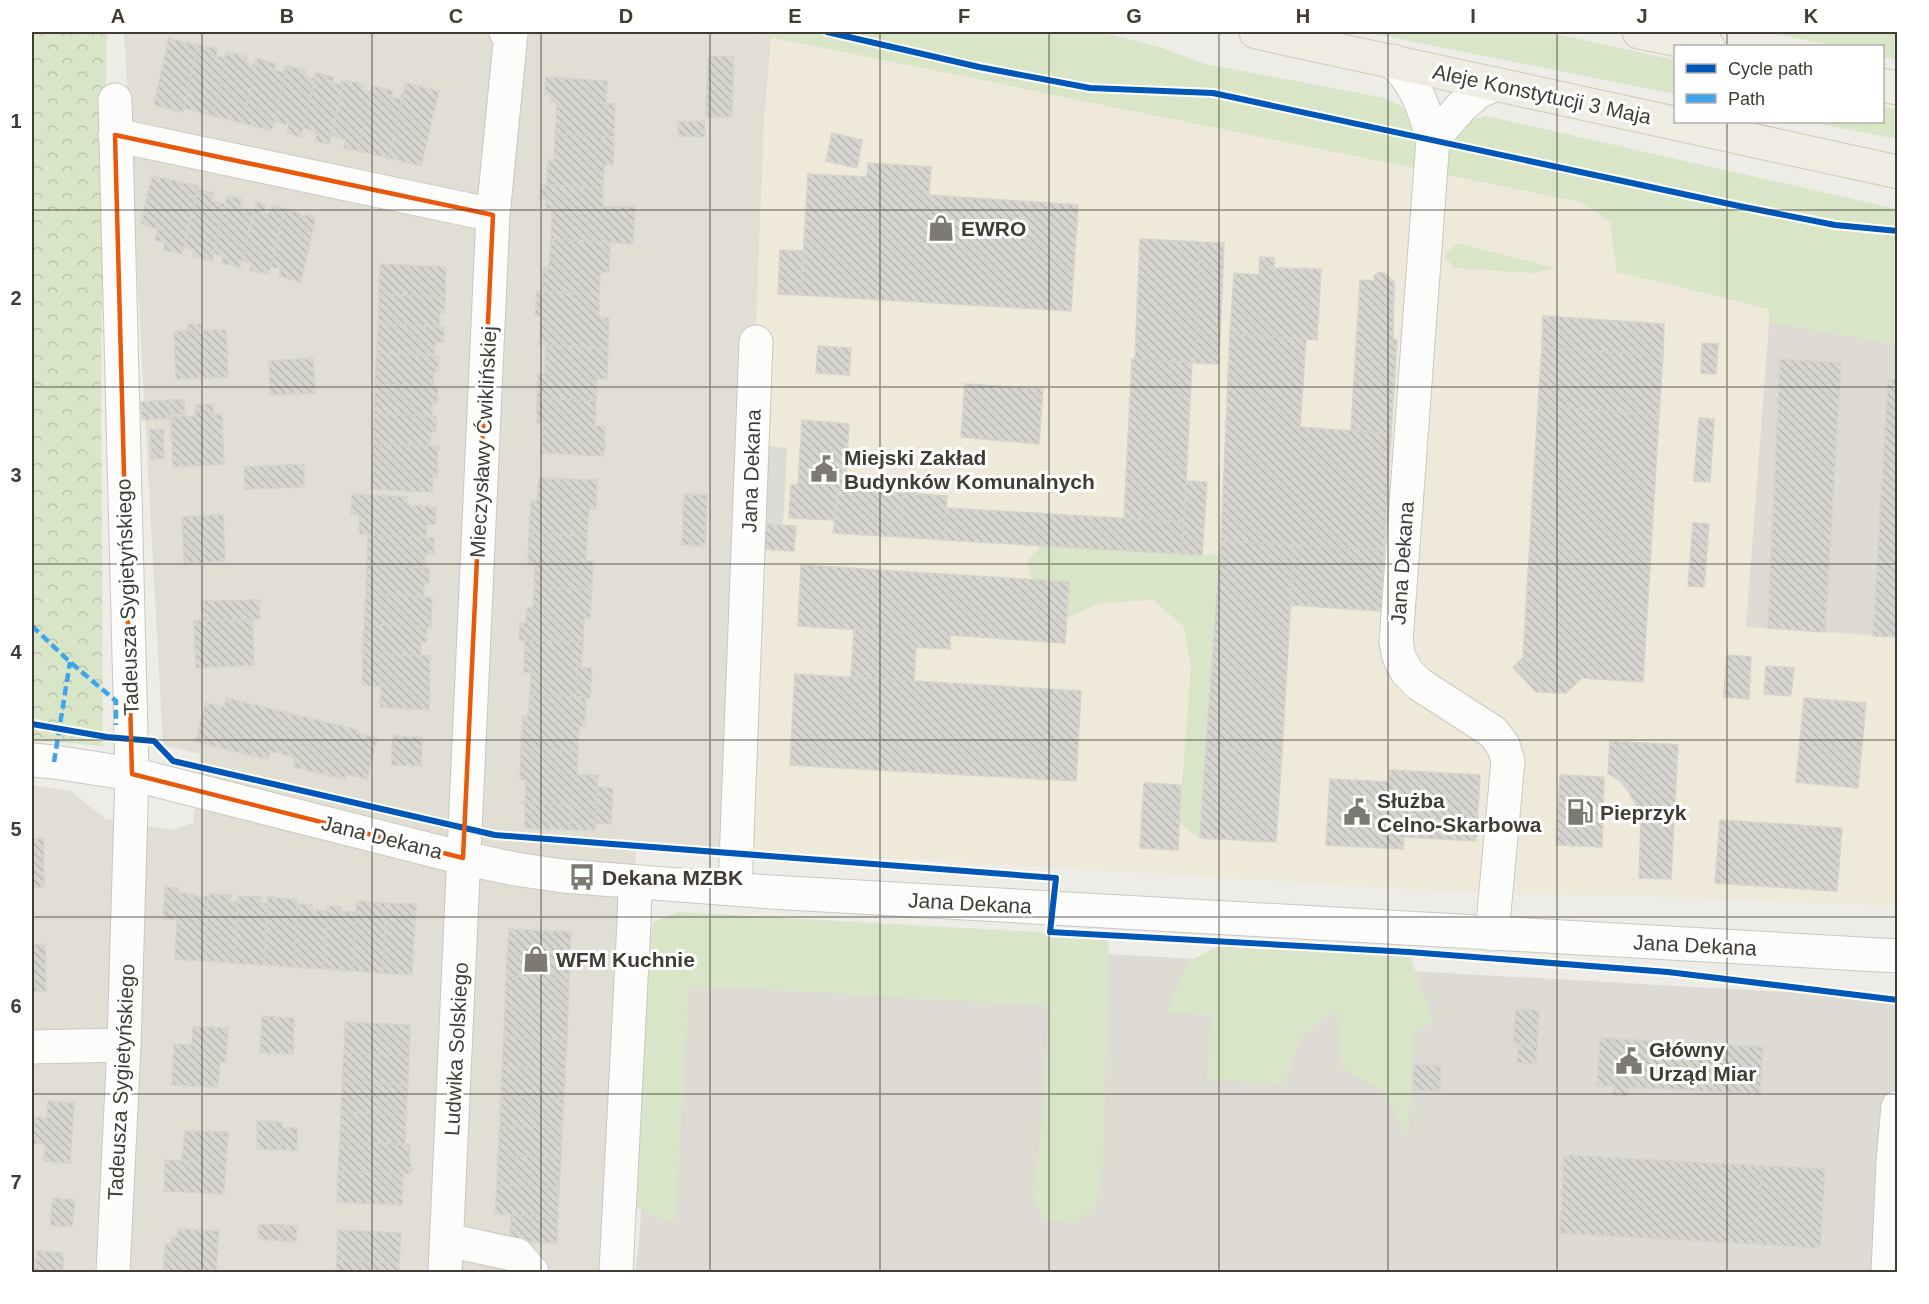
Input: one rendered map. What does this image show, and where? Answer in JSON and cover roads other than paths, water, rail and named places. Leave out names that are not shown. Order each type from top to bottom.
[{"type":"main road","name":"Aleje Konstytucji 3 Maja","points":[[1256,32],[1674,123]]},
{"type":"main road","points":[[1639,32],[1703,45]]},
{"type":"main road","name":"Aleje Konstytucji 3 Maja","points":[[1674,123],[1898,172]]},
{"type":"street","name":"Mieczysławy Ćwiklińskiej","points":[[464,858],[493,215],[511,33],[506,32]]},
{"type":"street","name":"Jana Dekana","points":[[1393,61],[1408,77],[1420,98],[1433,139],[1396,640],[1399,657],[1407,672],[1419,684],[1493,732],[1503,745],[1508,761],[1492,934]]},
{"type":"street","points":[[1433,139],[1461,107],[1478,92],[1496,84]]},
{"type":"street","name":"Tadeusza Sygietyńskiego","points":[[113,1272],[124,1045],[132,774],[115,100]]},
{"type":"street","points":[[115,135],[493,215]]},
{"type":"street","name":"Jana Dekana","points":[[735,889],[756,342]]},
{"type":"street","name":"Jana Dekana","points":[[32,760],[132,774],[464,858],[563,876],[735,889],[1898,957]]},
{"type":"street","name":"Ludwika Solskiego","points":[[445,1272],[464,858]]},
{"type":"street","points":[[616,1272],[635,882]]},
{"type":"street","points":[[32,1047],[124,1045]]},
{"type":"street","points":[[1888,1272],[1898,1107]]},
{"type":"street","points":[[447,1240],[517,1256],[532,1272]]},
{"type":"place","name":"EWRO","points":[[941,228]]},
{"type":"place","name":"Miejski Zakład Budynków Komunalnych","points":[[824,469]]},
{"type":"place","name":"Służba Celno-Skarbowa","points":[[1357,812]]},
{"type":"place","name":"Pieprzyk","points":[[1580,812]]},
{"type":"place","name":"Dekana MZBK","points":[[582,877]]},
{"type":"place","name":"WFM Kuchnie","points":[[536,959]]},
{"type":"place","name":"Główny Urząd Miar","points":[[1629,1061]]}]
